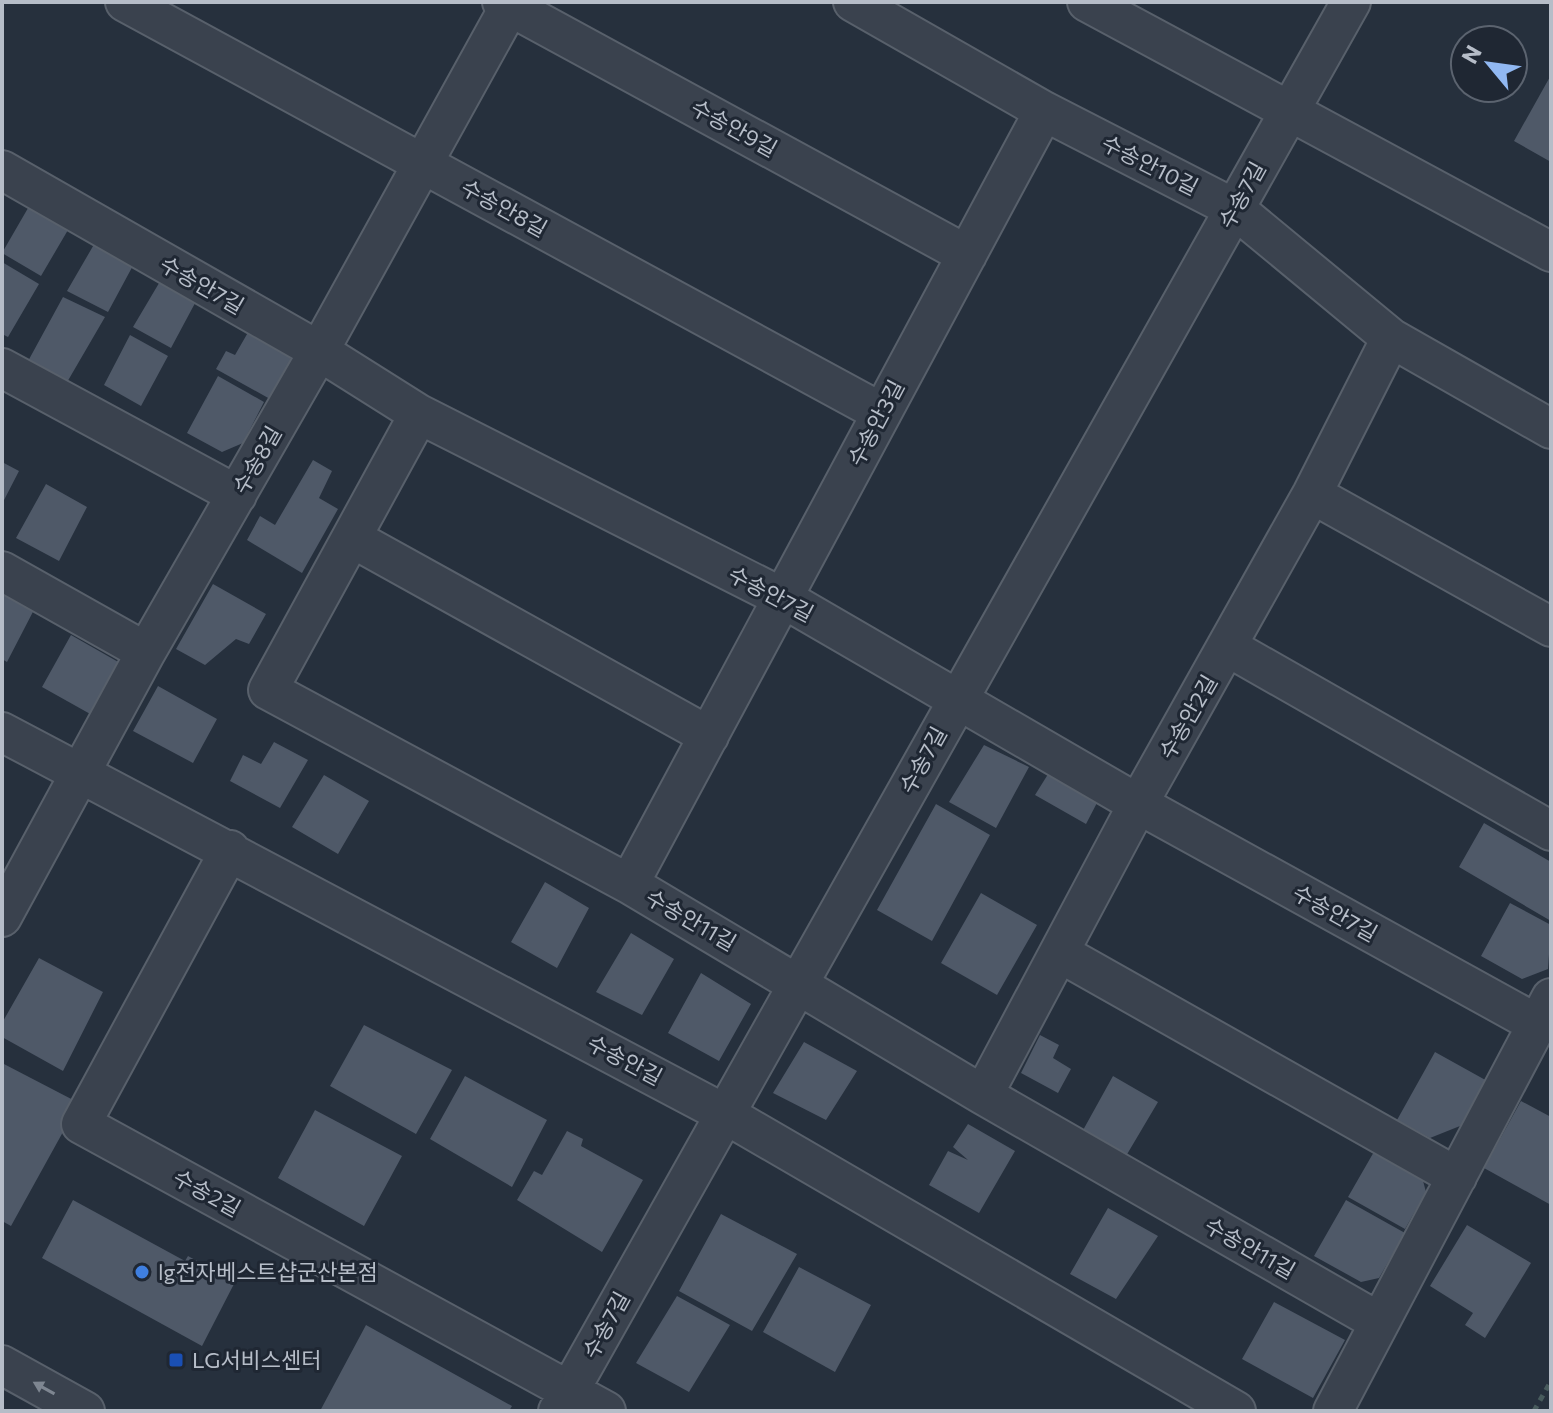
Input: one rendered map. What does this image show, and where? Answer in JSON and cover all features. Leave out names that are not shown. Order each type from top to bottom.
[{"type":"street","name":"수송안8길","points":[[125,2],[882,413]]},
{"type":"street","name":"수송안10길","points":[[853,2],[1044,111],[1235,209],[1391,338],[1551,429]]},
{"type":"street","points":[[1087,2],[1551,252]]},
{"type":"street","name":"수송7길","points":[[563,1401],[1351,2]]},
{"type":"street","name":"수송8길","points":[[2,917],[146,652],[319,351],[508,3]]},
{"type":"street","name":"수송안9길","points":[[508,3],[967,255]]},
{"type":"street","name":"수송안3길","points":[[629,884],[1044,111]]},
{"type":"street","name":"수송안7길","points":[[2,170],[319,351],[419,414],[781,597],[1138,804],[1544,1011]]},
{"type":"street","name":"수송안2길","points":[[983,1095],[1138,804],[1312,494],[1391,338]]},
{"type":"street","points":[[2,368],[237,495]]},
{"type":"street","name":"수송안11길","points":[[419,414],[268,690],[629,884],[799,982],[983,1095],[1379,1322]]},
{"type":"street","points":[[1312,494],[1551,627]]},
{"type":"street","points":[[352,538],[709,736]]},
{"type":"street","points":[[2,571],[146,652]]},
{"type":"street","points":[[1228,647],[1551,831]]},
{"type":"street","name":"수송안길","points":[[2,732],[725,1114],[1236,1411]]},
{"type":"street","name":"수송2길","points":[[230,850],[81,1124],[563,1401],[606,1411]]},
{"type":"street","points":[[1060,953],[1457,1177]]},
{"type":"street","points":[[1333,1411],[1544,1011]]},
{"type":"street","points":[[2,1365],[85,1411]]},
{"type":"path","points":[[1534,1411],[1551,1381]]},
{"type":"building","points":[[1551,75],[1551,162],[1514,141]]},
{"type":"building","points":[[35,196],[75,218],[41,276],[2,253]]},
{"type":"building","points":[[96,241],[136,260],[108,312],[67,291]]},
{"type":"building","points":[[2,262],[39,284],[8,337],[2,334]]},
{"type":"building","points":[[165,273],[201,292],[171,348],[133,327]]},
{"type":"building","points":[[63,297],[105,317],[66,384],[27,363]]},
{"type":"building","points":[[254,322],[284,338],[291,361],[270,399],[216,369],[226,351],[235,355]]},
{"type":"building","points":[[130,335],[168,356],[141,406],[104,385]]},
{"type":"building","points":[[218,376],[264,402],[243,443],[222,452],[187,433]]},
{"type":"building","points":[[313,460],[332,471],[319,498],[338,509],[302,573],[247,540],[260,516],[275,525]]},
{"type":"building","points":[[2,462],[19,471],[2,504]]},
{"type":"building","points":[[46,484],[87,507],[59,561],[16,538]]},
{"type":"building","points":[[213,584],[266,614],[249,644],[236,639],[205,665],[176,649]]},
{"type":"building","points":[[2,585],[37,604],[7,662],[2,659]]},
{"type":"building","points":[[71,635],[120,663],[92,715],[42,687]]},
{"type":"building","points":[[158,686],[217,719],[193,763],[133,731]]},
{"type":"building","points":[[274,742],[308,760],[280,808],[230,781],[243,755],[261,764]]},
{"type":"building","points":[[984,745],[1029,767],[996,828],[949,802]]},
{"type":"building","points":[[1050,771],[1099,799],[1086,824],[1035,795]]},
{"type":"building","points":[[324,775],[369,801],[338,854],[292,827]]},
{"type":"building","points":[[936,804],[990,835],[932,941],[877,910]]},
{"type":"building","points":[[1484,823],[1551,862],[1551,921],[1459,867]]},
{"type":"building","points":[[545,882],[589,908],[557,968],[511,942]]},
{"type":"building","points":[[981,893],[1037,925],[997,995],[941,963]]},
{"type":"building","points":[[1510,903],[1551,925],[1548,969],[1522,979],[1481,956]]},
{"type":"building","points":[[631,933],[674,959],[642,1015],[596,992]]},
{"type":"building","points":[[39,958],[103,992],[63,1071],[2,1037],[2,1023]]},
{"type":"building","points":[[701,973],[751,1004],[719,1061],[668,1033]]},
{"type":"building","points":[[364,1025],[452,1070],[416,1134],[330,1086]]},
{"type":"building","points":[[1040,1035],[1059,1045],[1053,1058],[1071,1069],[1058,1093],[1021,1073]]},
{"type":"building","points":[[804,1042],[857,1071],[826,1120],[773,1093]]},
{"type":"building","points":[[1435,1052],[1489,1082],[1465,1124],[1430,1138],[1397,1120]]},
{"type":"building","points":[[2,1063],[79,1103],[11,1226],[2,1221]]},
{"type":"building","points":[[465,1076],[547,1120],[512,1187],[430,1139]]},
{"type":"building","points":[[1113,1076],[1158,1102],[1126,1156],[1082,1132]]},
{"type":"building","points":[[1521,1101],[1551,1117],[1551,1205],[1484,1168]]},
{"type":"building","points":[[315,1110],[402,1156],[364,1226],[278,1178]]},
{"type":"building","points":[[968,1124],[1015,1151],[979,1213],[929,1185],[948,1151],[968,1160],[953,1147]]},
{"type":"building","points":[[567,1131],[583,1139],[581,1146],[643,1180],[602,1252],[517,1200],[534,1171],[542,1175]]},
{"type":"building","points":[[1375,1150],[1422,1177],[1426,1192],[1405,1229],[1348,1197]]},
{"type":"building","name":"lg전자베스트샵군산본점","points":[[73,1200],[185,1261],[188,1256],[235,1282],[202,1346],[42,1258]]},
{"type":"building","points":[[1346,1200],[1405,1233],[1379,1278],[1361,1282],[1314,1256]]},
{"type":"building","points":[[1108,1208],[1158,1236],[1116,1299],[1070,1274]]},
{"type":"building","points":[[721,1214],[797,1254],[752,1331],[679,1291]]},
{"type":"building","points":[[1467,1225],[1531,1263],[1485,1338],[1465,1325],[1473,1313],[1430,1286]]},
{"type":"building","points":[[799,1267],[871,1305],[835,1372],[763,1332]]},
{"type":"building","points":[[677,1296],[730,1325],[689,1392],[636,1363]]},
{"type":"building","points":[[1274,1302],[1345,1340],[1313,1398],[1242,1359]]},
{"type":"building","points":[[366,1325],[512,1406],[509,1411],[320,1411]]},
{"type":"place","name":"lg전자베스트샵군산본점","points":[[142,1272]]},
{"type":"place","name":"LG서비스센터","points":[[176,1360]]}]
